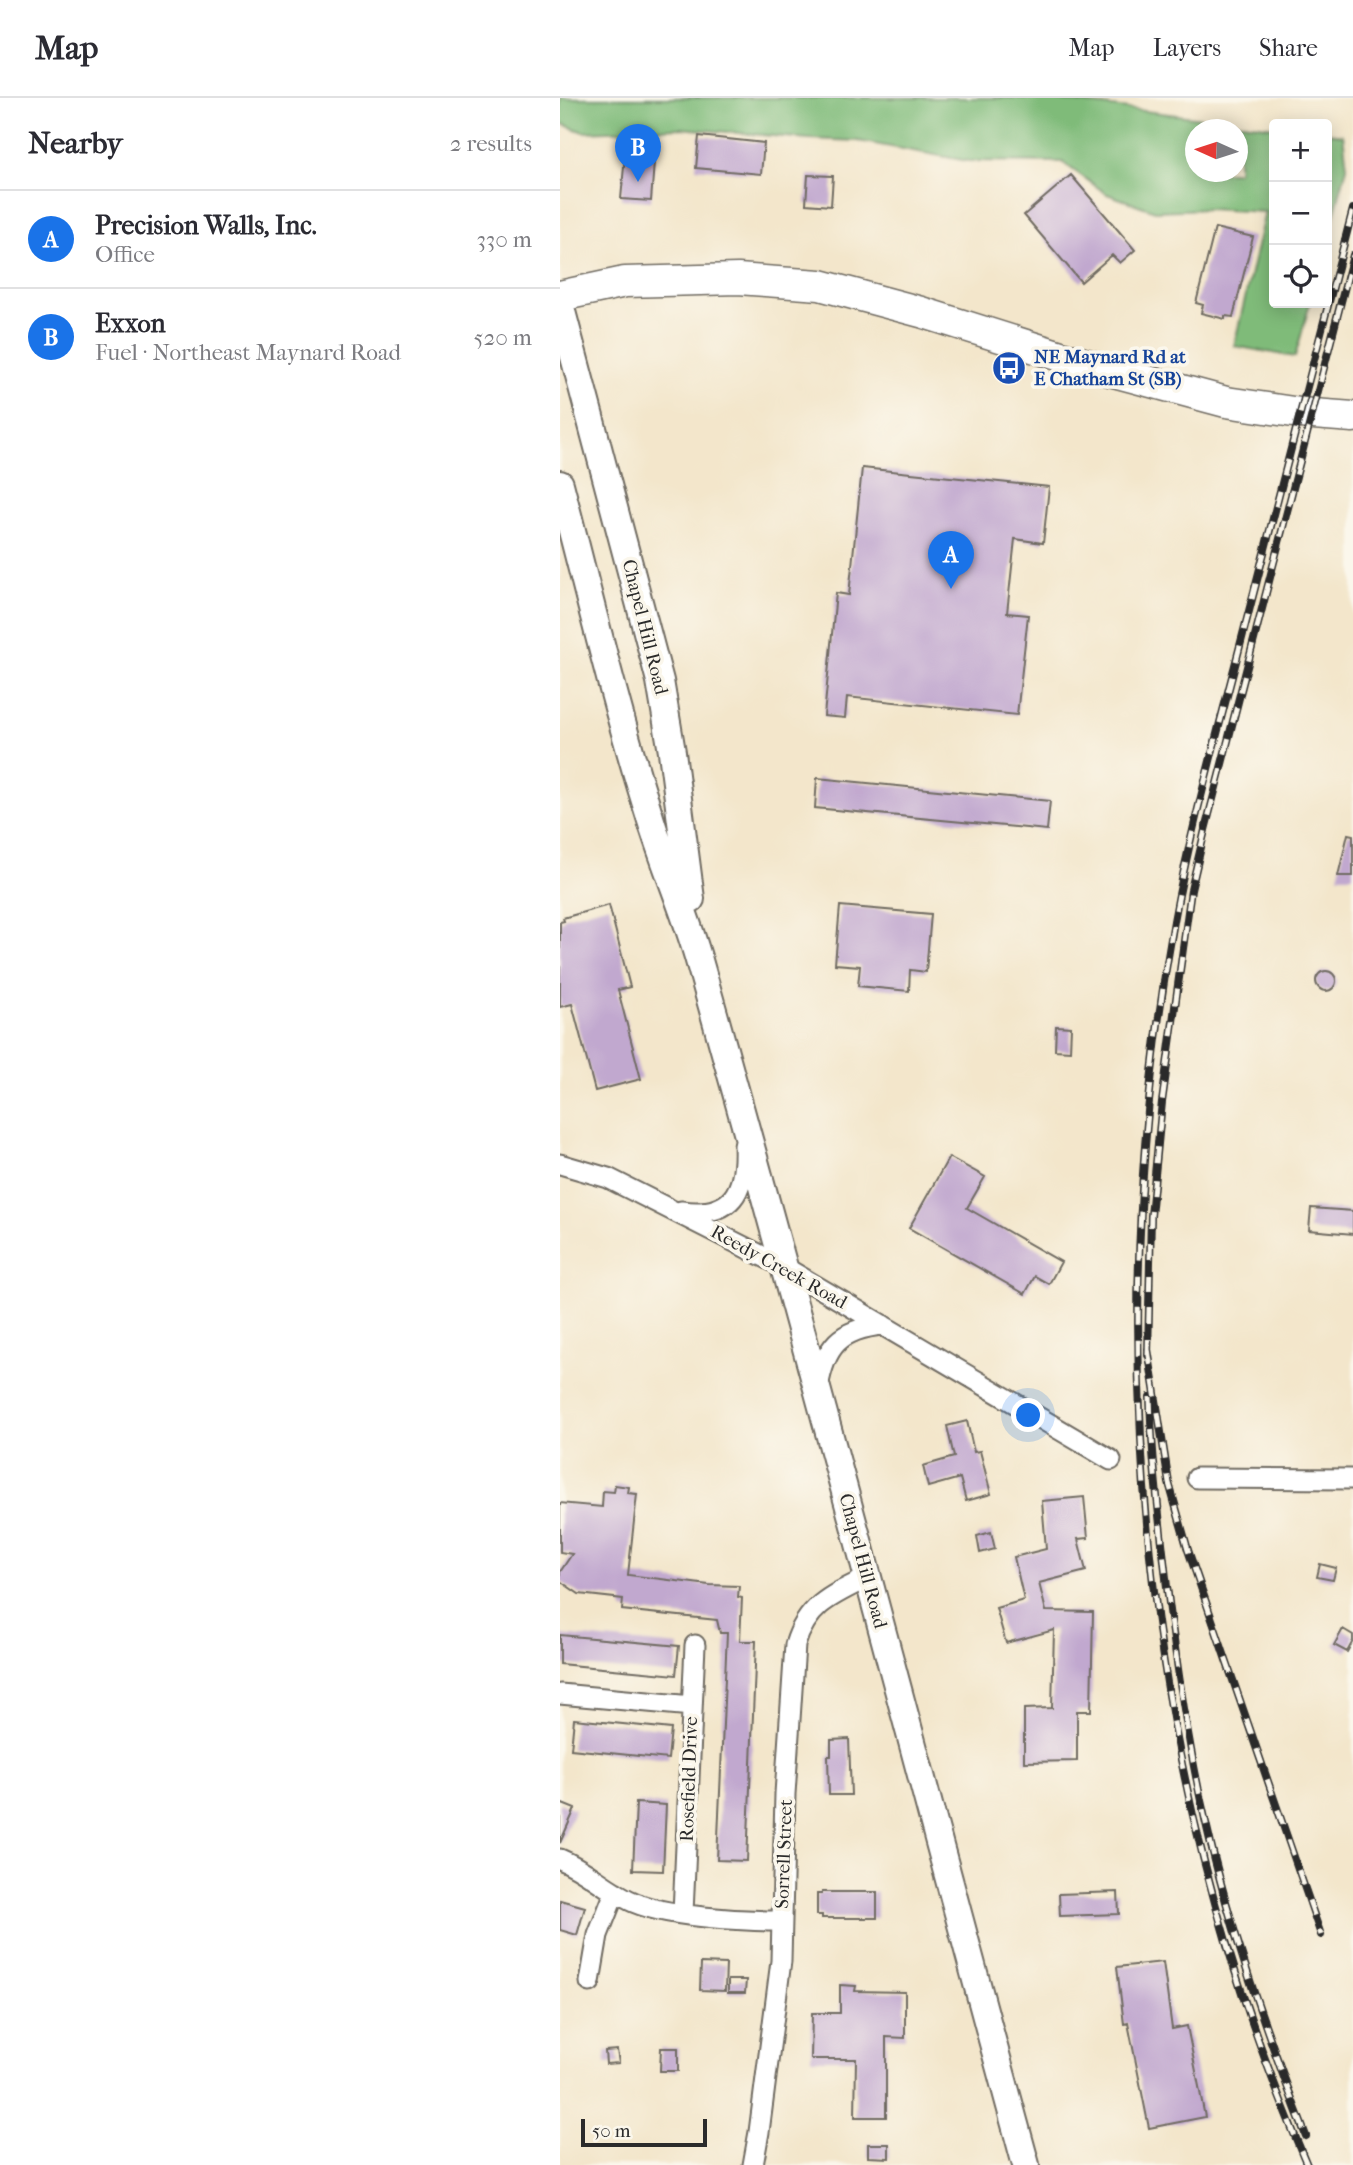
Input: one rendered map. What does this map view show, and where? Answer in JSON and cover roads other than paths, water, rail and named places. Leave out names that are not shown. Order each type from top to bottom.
[{"type":"main road","points":[[560,296],[625,282],[738,279],[820,285],[921,312],[1099,368],[1226,402],[1300,413],[1353,417]]},
{"type":"main road","name":"Chapel Hill Road","points":[[560,304],[660,681],[672,752],[698,956]]},
{"type":"main road","name":"Chapel Hill Road","points":[[560,484],[642,792],[698,956],[744,1119],[867,1578],[918,1756],[1026,2165]]},
{"type":"street","name":"Reedy Creek Road","points":[[673,1210],[699,1213],[717,1210],[738,1193],[745,1163],[744,1119]]},
{"type":"street","name":"Reedy Creek Road","points":[[560,1164],[608,1178],[784,1267],[1111,1460]]},
{"type":"street","name":"Reedy Creek Road","points":[[818,1389],[827,1355],[838,1340],[867,1327],[883,1325]]},
{"type":"street","points":[[1197,1478],[1353,1479]]},
{"type":"street","name":"Sorrell Street","points":[[752,2165],[759,2132],[777,1989],[782,1921],[785,1794],[795,1645],[803,1624],[822,1602],[867,1578]]},
{"type":"street","name":"Rosefield Drive","points":[[683,1913],[695,1645]]},
{"type":"street","points":[[560,1695],[692,1706]]},
{"type":"street","points":[[560,1859],[589,1872],[615,1892],[646,1907],[683,1913],[782,1921]]},
{"type":"street","points":[[590,1982],[598,1935],[615,1892]]},
{"type":"railway","points":[[1307,2165],[1265,2058],[1228,1948],[1195,1823],[1169,1696],[1151,1567],[1141,1438],[1138,1308],[1143,1178],[1155,1049],[1181,885],[1205,779],[1353,209]]},
{"type":"railway","points":[[1148,1355],[1151,1216],[1162,1102],[1191,890],[1353,255]]},
{"type":"railway","points":[[1148,1349],[1169,1483],[1188,1550],[1321,1935]]},
{"type":"railway","points":[[1150,1397],[1154,1469],[1167,1587],[1200,1794],[1238,1942],[1306,2136]]},
{"type":"place","name":"Exxon","points":[[638,182]]},
{"type":"place","name":"NE Maynard Rd at E Chatham St (SB)","points":[[1009,368]]},
{"type":"place","name":"Precision Walls, Inc.","points":[[951,589]]}]
